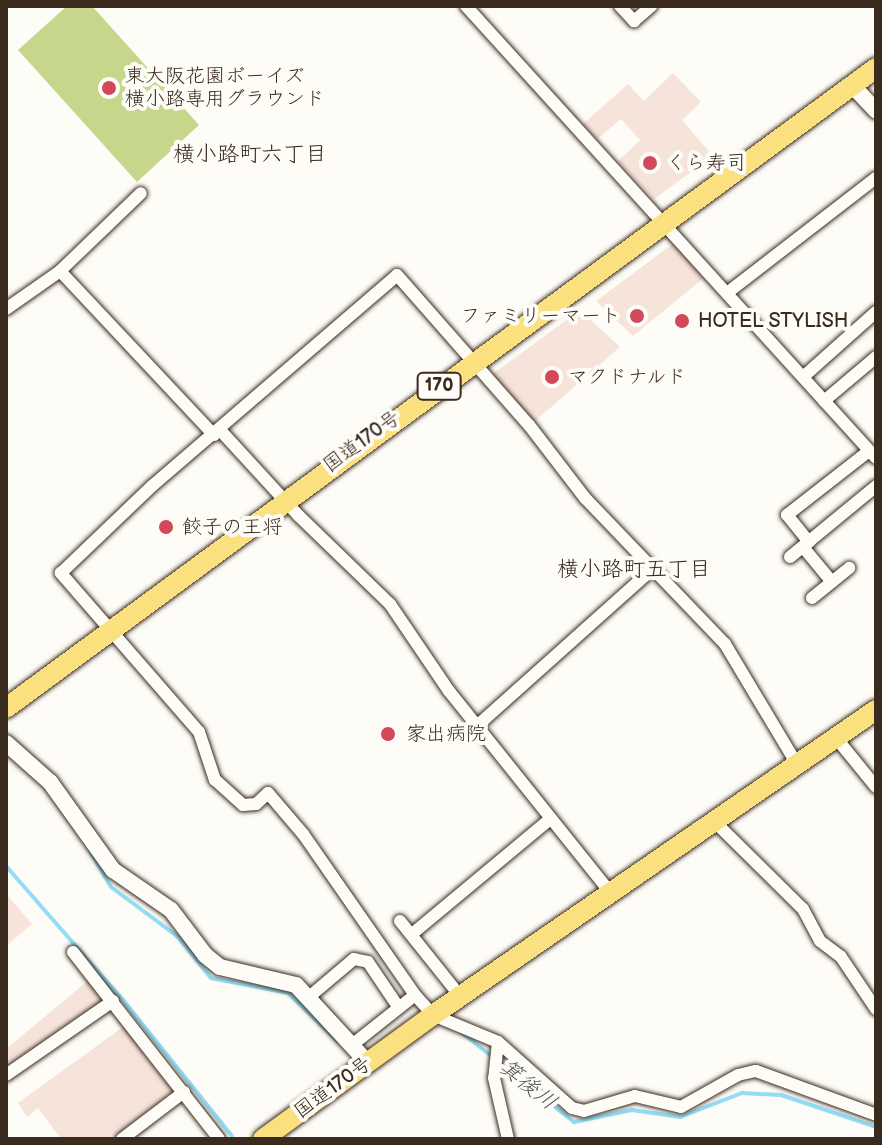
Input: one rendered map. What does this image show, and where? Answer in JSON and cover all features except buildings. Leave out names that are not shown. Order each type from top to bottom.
[{"type":"highway","name":"国道170号","points":[[6,708],[283,500],[876,68]]},
{"type":"highway","name":"国道170号","points":[[263,1139],[460,996],[876,710]]},
{"type":"street","points":[[466,6],[873,454],[787,515],[832,582]]},
{"type":"street","points":[[620,6],[634,21],[651,6]]},
{"type":"street","points":[[853,86],[876,111]]},
{"type":"street","points":[[727,293],[876,178]]},
{"type":"street","points":[[6,309],[60,271],[141,193]]},
{"type":"street","points":[[60,271],[283,500],[390,604],[478,725],[611,893]]},
{"type":"street","points":[[798,766],[725,644],[650,571],[397,275],[218,433],[152,486],[61,573],[107,630],[199,732],[215,780],[243,805],[256,804],[268,793],[294,824],[415,995],[433,1015],[498,1042],[572,1108],[584,1111],[635,1096],[681,1107],[738,1075],[756,1071],[876,1115]]},
{"type":"street","points":[[803,377],[876,312]]},
{"type":"street","points":[[824,401],[876,357]]},
{"type":"street","points":[[790,557],[876,486]]},
{"type":"street","points":[[812,598],[849,568]]},
{"type":"street","points":[[478,725],[650,571]]},
{"type":"street","points":[[837,739],[876,787]]},
{"type":"street","points":[[6,743],[50,782],[113,870],[171,910],[205,955],[220,967],[296,985],[368,1063]]},
{"type":"street","points":[[412,934],[550,819]]},
{"type":"street","points":[[715,822],[803,909],[820,941],[841,957],[876,1009]]},
{"type":"street","points":[[400,921],[460,996]]},
{"type":"street","points":[[73,952],[219,1139]]},
{"type":"street","points":[[309,997],[354,959],[368,962],[399,1008]]},
{"type":"street","points":[[352,1045],[415,995]]},
{"type":"street","points":[[6,1075],[113,1001]]},
{"type":"street","points":[[498,1042],[494,1078],[508,1139]]},
{"type":"street","points":[[122,1139],[184,1092]]},
{"type":"shaded area","points":[[673,73],[701,102],[682,120],[713,156],[654,199],[618,161],[640,140],[621,119],[597,139],[583,124],[628,84],[644,101]]},
{"type":"shaded area","points":[[674,243],[705,277],[633,336],[596,301]]},
{"type":"shaded area","points":[[580,310],[620,347],[534,422],[490,376]]},
{"type":"shaded area","points":[[6,896],[32,924],[6,946]]},
{"type":"shaded area","points":[[90,979],[104,1000],[6,1068],[6,1049]]},
{"type":"shaded area","points":[[127,1024],[180,1092],[116,1139],[61,1139],[38,1108],[27,1117],[18,1103]]},
{"type":"green space","name":"東大阪花園ボーイズ 横小路専用グラウンド","points":[[67,6],[92,6],[199,125],[137,182],[18,50]]},
{"type":"waterway","name":"箕後川","points":[[90,851],[111,887],[177,936],[211,978],[288,993],[337,1041]]},
{"type":"waterway","points":[[6,866],[123,1000],[232,1136]]},
{"type":"waterway","name":"箕後川","points":[[462,1033],[493,1057]]},
{"type":"waterway","name":"箕後川","points":[[500,1063],[574,1122],[632,1110],[680,1117],[742,1093],[781,1095],[876,1127]]},
{"type":"place","name":"東大阪花園ボーイズ 横小路専用グラウンド","points":[[109,88]]},
{"type":"place","name":"くら寿司","points":[[650,163]]},
{"type":"place","name":"ファミリーマート","points":[[637,316]]},
{"type":"place","name":"HOTEL STYLISH","points":[[682,321]]},
{"type":"place","name":"マクドナルド","points":[[552,377]]},
{"type":"place","name":"餃子の王将","points":[[166,527]]},
{"type":"place","name":"家出病院","points":[[388,734]]},
{"type":"district","name":"横小路町六丁目","points":[[250,155]]},
{"type":"district","name":"横小路町五丁目","points":[[634,570]]}]
